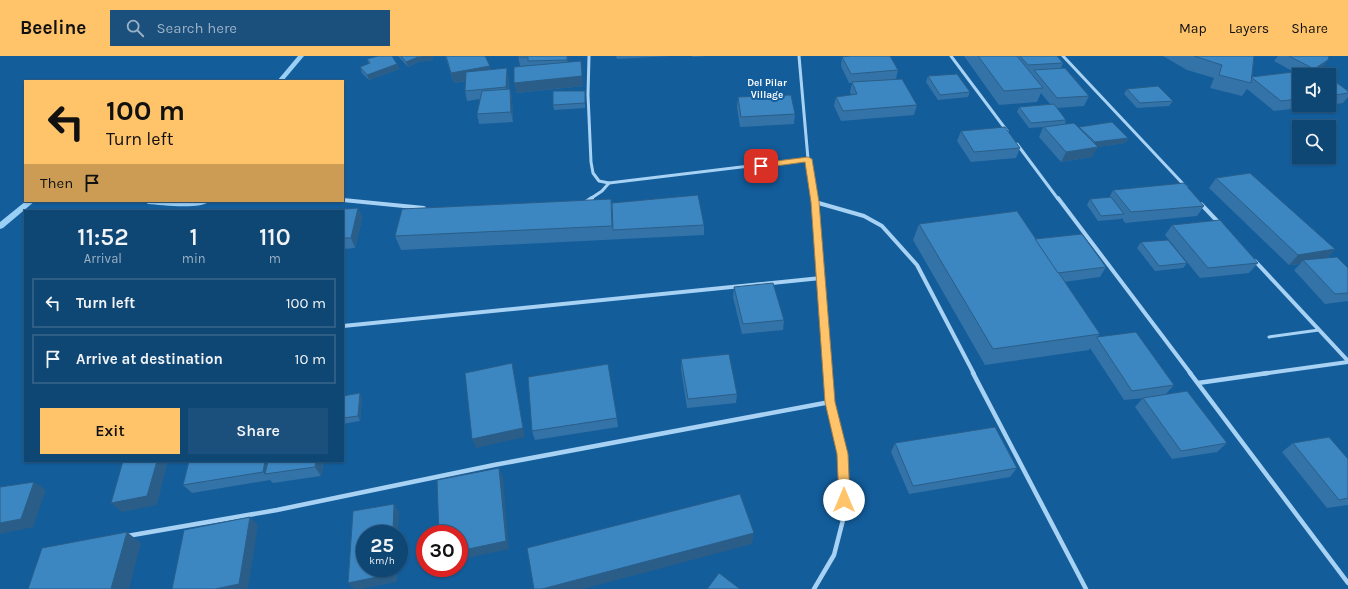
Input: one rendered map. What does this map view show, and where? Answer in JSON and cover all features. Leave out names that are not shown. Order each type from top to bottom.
[{"type":"street","points":[[589,56],[588,94],[591,162],[596,178],[599,181],[609,183],[808,159]]},
{"type":"street","points":[[799,56],[808,159],[815,202],[830,402],[843,454],[845,485],[844,516],[834,555],[814,589]]},
{"type":"street","points":[[951,56],[1348,583]]},
{"type":"street","points":[[1063,56],[1188,190]]},
{"type":"street","points":[[584,202],[591,199],[609,183]]},
{"type":"street","points":[[344,200],[428,209]]},
{"type":"street","points":[[815,202],[864,216],[882,226],[917,265],[1086,589]]},
{"type":"street","points":[[1199,202],[1221,225]]},
{"type":"street","points":[[1254,260],[1348,361]]},
{"type":"street","points":[[344,326],[821,278]]},
{"type":"street","points":[[1198,384],[1348,361]]},
{"type":"street","points":[[124,537],[277,510],[494,465],[830,402]]},
{"type":"lane","points":[[1269,337],[1319,330]]},
{"type":"building","points":[[378,56],[392,56],[397,64],[367,75],[360,67],[370,63],[367,59]]},
{"type":"building","points":[[401,56],[417,56],[418,57],[406,62]]},
{"type":"building","points":[[446,56],[485,56],[490,66],[451,73]]},
{"type":"building","points":[[518,56],[567,56],[567,60],[528,61],[528,57]]},
{"type":"building","points":[[890,56],[898,70],[851,74],[842,57]]},
{"type":"building","points":[[978,56],[1017,56],[1043,88],[1004,91]]},
{"type":"building","points":[[1020,56],[1057,56],[1063,63],[1028,65]]},
{"type":"building","points":[[1194,56],[1254,56],[1251,83],[1219,75],[1222,65]]},
{"type":"building","points":[[1289,56],[1329,56],[1328,60],[1316,68],[1312,68]]},
{"type":"building","points":[[581,61],[582,76],[514,83],[514,67]]},
{"type":"building","points":[[507,68],[506,87],[465,91],[466,72]]},
{"type":"building","points":[[1065,68],[1089,96],[1057,98],[1034,70]]},
{"type":"building","points":[[1292,72],[1292,100],[1281,101],[1251,77]]},
{"type":"building","points":[[957,74],[970,92],[940,95],[928,76]]},
{"type":"building","points":[[902,79],[917,105],[843,111],[836,97],[857,94],[852,82]]},
{"type":"building","points":[[1336,82],[1348,91],[1348,93],[1336,95]]},
{"type":"building","points":[[1158,86],[1173,101],[1140,103],[1127,89]]},
{"type":"building","points":[[510,89],[511,112],[477,114],[482,91]]},
{"type":"building","points":[[553,91],[585,91],[585,103],[553,105]]},
{"type":"building","points":[[791,95],[795,114],[741,117],[738,97]]},
{"type":"building","points":[[1054,104],[1066,120],[1031,123],[1019,107]]},
{"type":"building","points":[[1112,122],[1128,138],[1095,142],[1079,127]]},
{"type":"building","points":[[1074,123],[1098,147],[1066,152],[1044,127]]},
{"type":"building","points":[[1005,127],[1020,148],[974,152],[961,131]]},
{"type":"building","points":[[1250,173],[1335,249],[1298,255],[1216,178]]},
{"type":"building","points":[[1184,183],[1204,206],[1131,212],[1113,190]]},
{"type":"building","points":[[698,195],[704,225],[613,230],[612,203]]},
{"type":"building","points":[[1111,197],[1124,214],[1101,216],[1090,199]]},
{"type":"building","points":[[611,199],[612,226],[395,236],[402,209]]},
{"type":"building","points":[[358,208],[351,238],[344,238],[344,210],[331,210]]},
{"type":"building","points":[[1017,211],[1100,334],[993,349],[919,224]]},
{"type":"building","points":[[1220,220],[1258,263],[1208,268],[1172,225]]},
{"type":"building","points":[[1082,234],[1106,267],[1058,273],[1035,239]]},
{"type":"building","points":[[1168,240],[1187,263],[1159,266],[1141,242]]},
{"type":"building","points":[[1337,257],[1348,268],[1348,293],[1335,294],[1303,260]]},
{"type":"building","points":[[773,283],[784,320],[743,324],[734,287]]},
{"type":"building","points":[[1136,332],[1174,385],[1132,391],[1097,338]]},
{"type":"building","points":[[729,354],[737,394],[688,399],[681,359]]},
{"type":"building","points":[[512,363],[523,428],[472,439],[465,373]]},
{"type":"building","points":[[608,364],[617,418],[532,431],[528,377]]},
{"type":"building","points":[[1187,391],[1227,443],[1181,451],[1143,398]]},
{"type":"building","points":[[360,393],[358,416],[344,418],[344,396]]},
{"type":"building","points":[[995,427],[1017,468],[913,486],[895,443]]},
{"type":"building","points":[[1329,437],[1348,459],[1348,498],[1339,500],[1293,443]]},
{"type":"building","points":[[123,462],[157,462],[147,496],[111,503]]},
{"type":"building","points":[[189,462],[265,462],[263,472],[183,485]]},
{"type":"building","points":[[268,462],[316,462],[315,467],[265,474]]},
{"type":"building","points":[[499,468],[506,541],[468,549],[468,525],[439,525],[437,480]]},
{"type":"building","points":[[34,482],[21,519],[0,523],[0,487]]},
{"type":"building","points":[[740,494],[754,533],[542,589],[534,589],[527,548]]},
{"type":"building","points":[[394,504],[393,525],[356,525],[356,577],[377,577],[348,583],[353,511]]},
{"type":"building","points":[[250,517],[239,584],[215,589],[172,589],[184,530]]},
{"type":"building","points":[[127,532],[111,589],[28,589],[42,548]]},
{"type":"building","points":[[719,573],[740,589],[707,589]]},
{"type":"waterway","points":[[281,80],[301,56]]},
{"type":"waterway","points":[[0,226],[30,202]]},
{"type":"waterway","points":[[159,202],[181,204],[198,202]]},
{"type":"district","name":"Del Pilar Village","points":[[767,88]]},
{"type":"route","points":[[761,166],[808,159],[815,202],[830,402],[843,454],[845,485],[844,500]]}]
